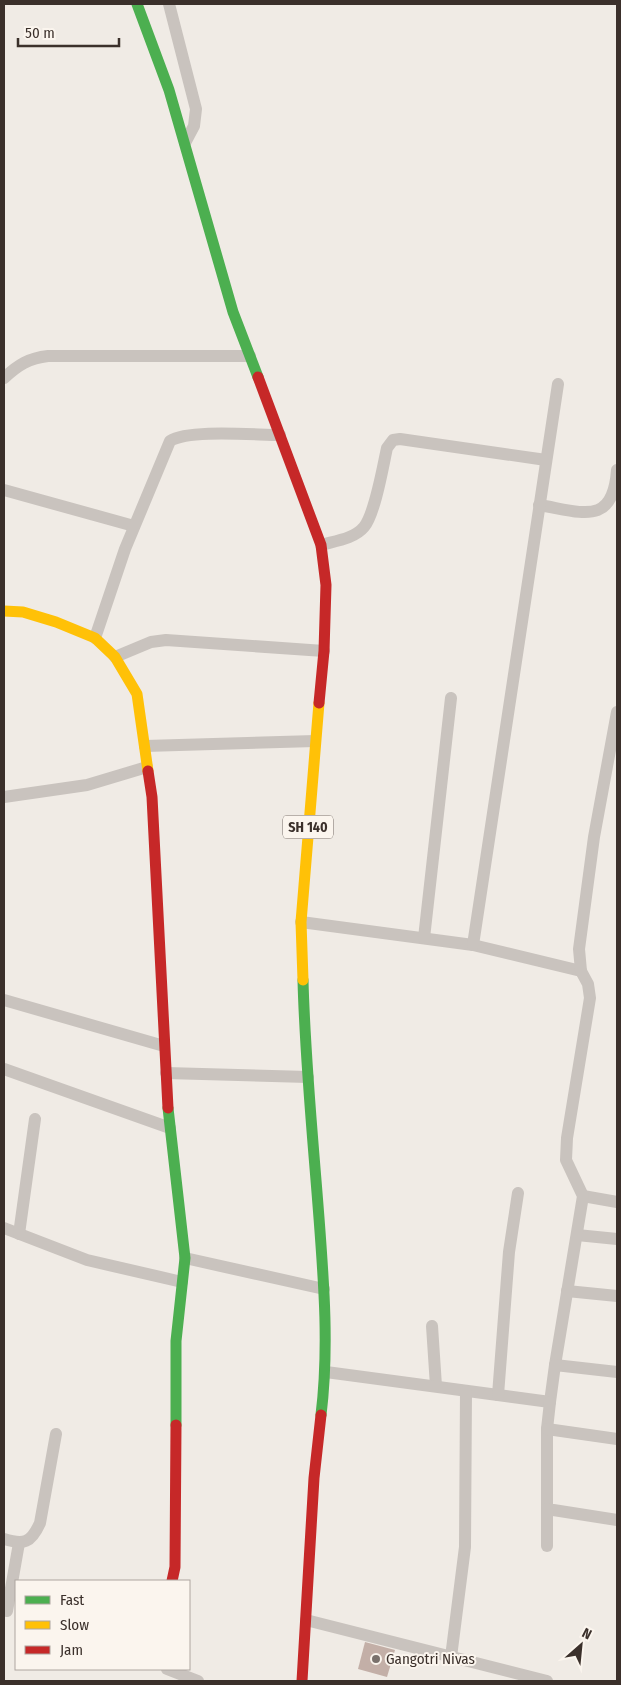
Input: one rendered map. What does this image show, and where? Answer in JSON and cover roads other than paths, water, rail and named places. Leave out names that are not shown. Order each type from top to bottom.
[{"type":"main road","name":"SH 140","points":[[137,4],[169,90],[233,312],[321,544],[326,584],[324,651],[314,741],[302,922],[308,1077],[324,1289],[326,1372],[314,1478],[302,1681]]},
{"type":"main road","points":[[4,611],[23,612],[56,622],[95,638],[116,657],[129,677],[136,694],[152,797],[157,867],[164,1046],[170,1128],[185,1258],[176,1341],[176,1567],[172,1580]]},
{"type":"street","points":[[169,4],[196,110],[194,126],[185,143]]},
{"type":"street","points":[[4,378],[27,361],[48,356],[250,356]]},
{"type":"street","points":[[473,946],[558,384]]},
{"type":"street","points":[[95,638],[134,526],[170,441],[176,437],[199,435],[280,435]]},
{"type":"street","points":[[321,544],[351,537],[364,527],[371,514],[387,448],[393,440],[400,439],[546,460]]},
{"type":"street","points":[[540,505],[596,512],[611,500],[616,486],[617,470]]},
{"type":"street","points":[[4,490],[134,526]]},
{"type":"street","points":[[116,657],[151,642],[166,640],[324,651]]},
{"type":"street","points":[[424,938],[451,698]]},
{"type":"street","points":[[547,1546],[547,1429],[555,1365],[583,1196],[566,1160],[567,1138],[590,998],[588,984],[581,971],[579,949],[591,855],[614,742],[617,712]]},
{"type":"street","points":[[145,746],[314,741]]},
{"type":"street","points":[[4,796],[87,786],[147,767]]},
{"type":"street","points":[[302,922],[473,946],[581,971]]},
{"type":"street","points":[[4,1000],[164,1046]]},
{"type":"street","points":[[4,1069],[170,1128]]},
{"type":"street","points":[[166,1073],[308,1077]]},
{"type":"street","points":[[19,1234],[35,1120]]},
{"type":"street","points":[[498,1395],[509,1252],[518,1193]]},
{"type":"street","points":[[583,1196],[617,1202]]},
{"type":"street","points":[[4,1228],[87,1260],[182,1282]]},
{"type":"street","points":[[577,1235],[617,1239]]},
{"type":"street","points":[[185,1258],[324,1289]]},
{"type":"street","points":[[567,1291],[617,1296]]},
{"type":"street","points":[[432,1326],[436,1386]]},
{"type":"street","points":[[555,1365],[617,1372]]},
{"type":"street","points":[[326,1372],[550,1402]]},
{"type":"street","points":[[451,1657],[465,1547],[466,1391]]},
{"type":"street","points":[[547,1429],[617,1439]]},
{"type":"street","points":[[4,1539],[19,1543],[30,1539],[40,1523],[56,1434]]},
{"type":"street","points":[[547,1509],[617,1520]]},
{"type":"street","points":[[9,1612],[19,1543]]},
{"type":"street","points":[[306,1620],[547,1681]]},
{"type":"street","points":[[170,1670],[198,1681]]},
{"type":"place","name":"Gangotri Nivas","points":[[376,1659]]}]
